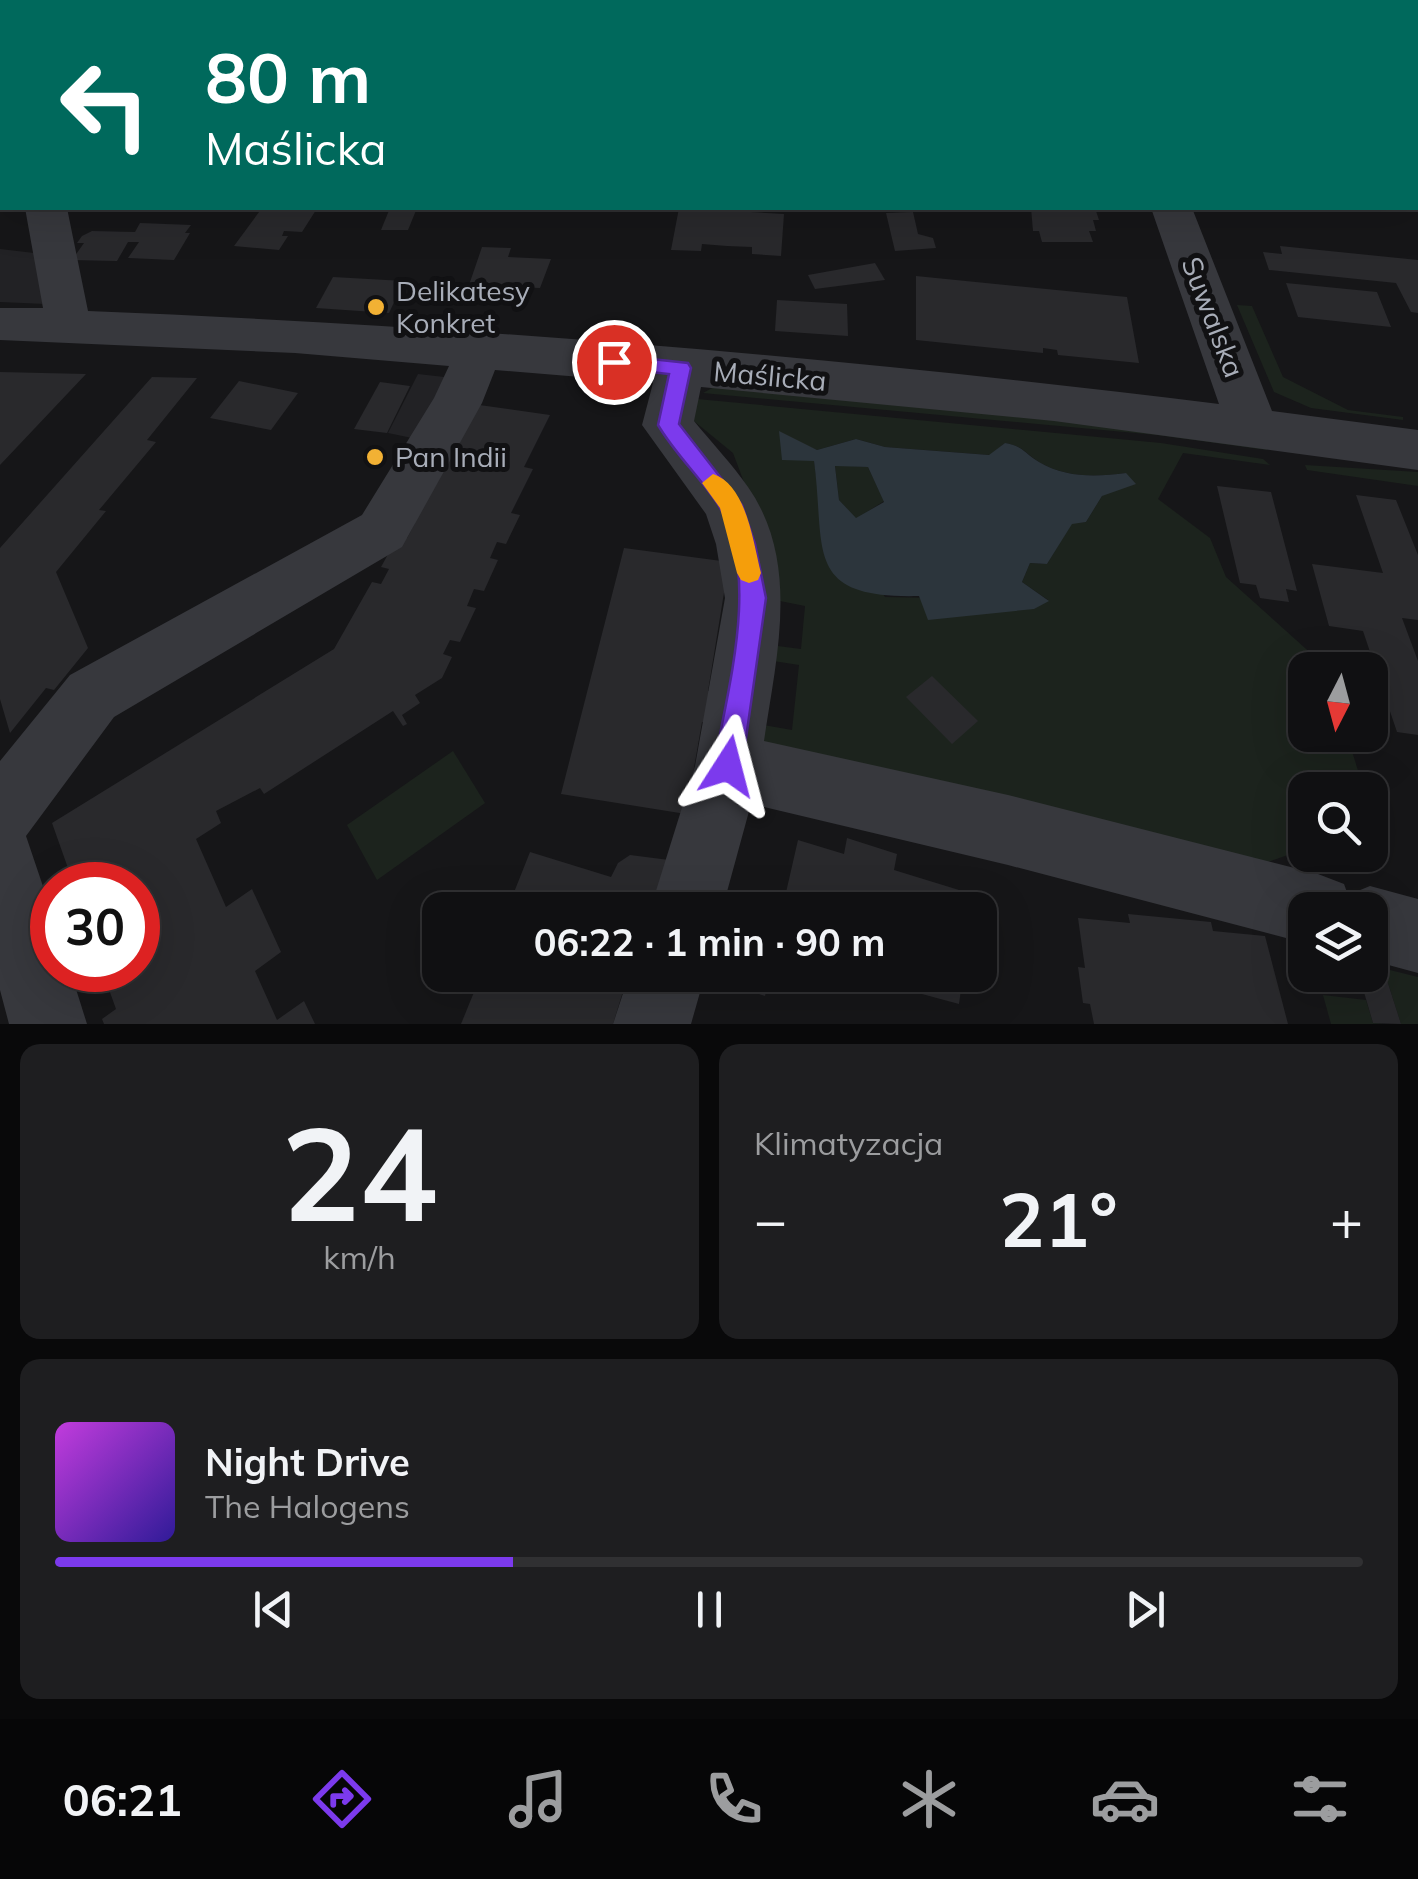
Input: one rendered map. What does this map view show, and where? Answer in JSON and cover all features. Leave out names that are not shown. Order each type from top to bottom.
[{"type":"street","points":[[46,210],[66,310],[55,326]]},
{"type":"street","name":"Suwalska","points":[[1173,210],[1253,428]]},
{"type":"street","name":"Maślicka","points":[[0,324],[295,336],[681,368],[1054,402],[1418,450]]},
{"type":"street","points":[[0,815],[92,696],[382,531],[457,403],[479,351]]},
{"type":"street","points":[[681,368],[668,425],[730,505],[744,544],[754,598],[728,766],[691,892]]},
{"type":"street","points":[[728,766],[1008,830],[1288,902]]},
{"type":"street","points":[[0,858],[48,1024]]},
{"type":"street","points":[[1388,928],[1418,936]]},
{"type":"street","points":[[652,1024],[662,992]]},
{"type":"shaded area","points":[[0,249],[34,253],[46,304],[0,302]]},
{"type":"shaded area","points":[[1237,305],[1252,306],[1283,377],[1348,410],[1403,420],[1311,408],[1274,392]]},
{"type":"shaded area","points":[[418,374],[453,378],[417,439],[388,433]]},
{"type":"shaded area","points":[[714,387],[939,405],[1266,446],[1267,450],[1157,435],[703,393]]},
{"type":"shaded area","points":[[697,399],[1161,443],[1263,459],[1270,465],[1183,453],[1158,499],[1210,538],[1226,577],[1309,652],[1288,652],[1288,752],[1352,752],[1358,772],[1288,772],[1288,855],[1262,864],[774,752],[760,739],[758,724],[792,730],[799,665],[767,660],[770,645],[801,649],[805,606],[775,600],[750,498],[733,453],[689,417]],"holes":[[[856,439],[885,447],[990,455],[1005,443],[1070,474],[1126,473],[1102,496],[1086,522],[1072,523],[1047,564],[1030,563],[1022,582],[1048,600],[885,597],[818,490],[814,461],[800,443],[817,450]]]},
{"type":"shaded area","points":[[779,431],[817,450],[856,439],[885,447],[989,455],[1005,443],[1060,471],[1092,475],[1126,473],[1136,484],[1102,496],[1086,522],[1072,524],[1047,564],[1030,563],[1022,582],[1049,601],[1034,609],[928,620],[919,596],[881,595],[855,589],[838,578],[827,563],[822,544],[814,461],[782,460]],"holes":[[[835,466],[868,467],[884,502],[856,518],[839,500]]]},
{"type":"shaded area","points":[[835,465],[868,467],[884,501],[856,519],[839,500]]},
{"type":"shaded area","points":[[1305,465],[1418,472],[1418,486],[1307,470]]},
{"type":"shaded area","points":[[453,751],[485,803],[377,880],[347,825]]},
{"type":"shaded area","points":[[1388,970],[1418,977],[1418,1024],[1401,1024],[1388,983]]},
{"type":"shaded area","points":[[1323,995],[1366,1000],[1373,1023],[1385,1024],[1331,1024]]},
{"type":"building","points":[[261,210],[316,210],[302,232],[284,231],[282,236],[288,236],[279,250],[234,246]]},
{"type":"building","points":[[389,210],[416,210],[408,230],[381,230]]},
{"type":"building","points":[[679,210],[784,214],[781,256],[752,254],[752,247],[702,244],[701,251],[671,250]]},
{"type":"building","points":[[1031,210],[1096,210],[1099,220],[1093,220],[1096,231],[1089,231],[1093,242],[1042,242],[1039,231],[1033,231]]},
{"type":"building","points":[[913,212],[918,234],[933,238],[936,248],[895,251],[886,213]]},
{"type":"building","points":[[140,223],[191,225],[174,260],[128,258],[139,242],[128,242],[117,261],[72,260],[84,243],[77,243],[82,236],[92,231],[135,232]]},
{"type":"building","points":[[1280,246],[1418,260],[1418,313],[1411,312],[1396,283],[1269,270],[1263,252],[1282,254]]},
{"type":"building","points":[[482,247],[511,248],[508,257],[551,259],[540,288],[469,285]]},
{"type":"building","points":[[875,263],[885,280],[815,289],[808,275]]},
{"type":"building","points":[[916,276],[1127,297],[1139,363],[1058,355],[1057,350],[1043,348],[1043,353],[916,340]]},
{"type":"building","points":[[333,277],[404,281],[389,313],[316,308]]},
{"type":"building","points":[[1286,283],[1377,292],[1391,327],[1298,317]]},
{"type":"building","points":[[777,300],[847,304],[848,336],[775,331]]},
{"type":"building","points":[[0,372],[86,374],[0,465]]},
{"type":"building","points":[[152,377],[197,378],[147,440],[156,442],[99,510],[106,511],[56,572],[88,648],[54,690],[46,688],[10,733],[0,699],[0,548]]},
{"type":"building","points":[[239,381],[298,393],[271,430],[210,418]]},
{"type":"building","points":[[380,382],[410,386],[387,433],[354,429]]},
{"type":"building","points":[[472,404],[550,415],[524,467],[533,469],[511,513],[520,515],[506,544],[497,542],[490,558],[498,560],[484,591],[474,589],[467,606],[476,608],[460,642],[450,640],[443,654],[452,657],[442,678],[415,695],[420,703],[402,715],[407,724],[403,726],[393,711],[264,794],[260,788],[216,811],[221,823],[196,839],[226,907],[252,889],[281,952],[255,971],[277,1020],[304,1001],[315,1024],[104,1024],[102,1019],[116,1009],[110,992],[160,992],[160,862],[66,862],[52,823],[334,649],[372,582],[381,584],[389,569],[381,567],[398,536],[407,538],[415,523],[407,521],[439,480],[431,479]]},
{"type":"building","points":[[1217,486],[1271,492],[1297,591],[1286,589],[1289,602],[1260,598],[1256,585],[1240,583]]},
{"type":"building","points":[[1356,495],[1396,500],[1418,555],[1418,620],[1402,618],[1418,661],[1418,735],[1397,732],[1388,705],[1388,652],[1370,652],[1363,631],[1329,626],[1312,564],[1383,573]]},
{"type":"building","points":[[624,548],[729,562],[708,691],[719,693],[713,724],[702,722],[686,814],[561,794]]},
{"type":"building","points":[[932,676],[978,721],[952,744],[906,697]]},
{"type":"building","points":[[847,838],[897,854],[894,870],[966,892],[786,892],[798,840],[844,854]]},
{"type":"building","points":[[530,852],[611,877],[618,863],[630,855],[677,861],[668,892],[514,892]]},
{"type":"building","points":[[1128,914],[1211,922],[1213,931],[1265,936],[1288,1024],[1094,1024],[1090,1004],[1083,1003],[1078,967],[1085,968],[1078,918],[1130,923]]},
{"type":"building","points":[[1388,983],[1401,1024],[1373,1023],[1364,992],[1388,992]]},
{"type":"building","points":[[474,992],[623,992],[613,1024],[461,1024]]},
{"type":"building","points":[[914,992],[961,992],[959,1004]]},
{"type":"slow traffic","points":[[713,483],[730,505],[749,573]]},
{"type":"place","name":"Delikatesy Konkret","points":[[376,307]]},
{"type":"place","name":"Pan Indii","points":[[375,457]]},
{"type":"route","points":[[614,362],[681,368],[668,425],[730,505],[744,544],[754,598],[728,766]]}]
